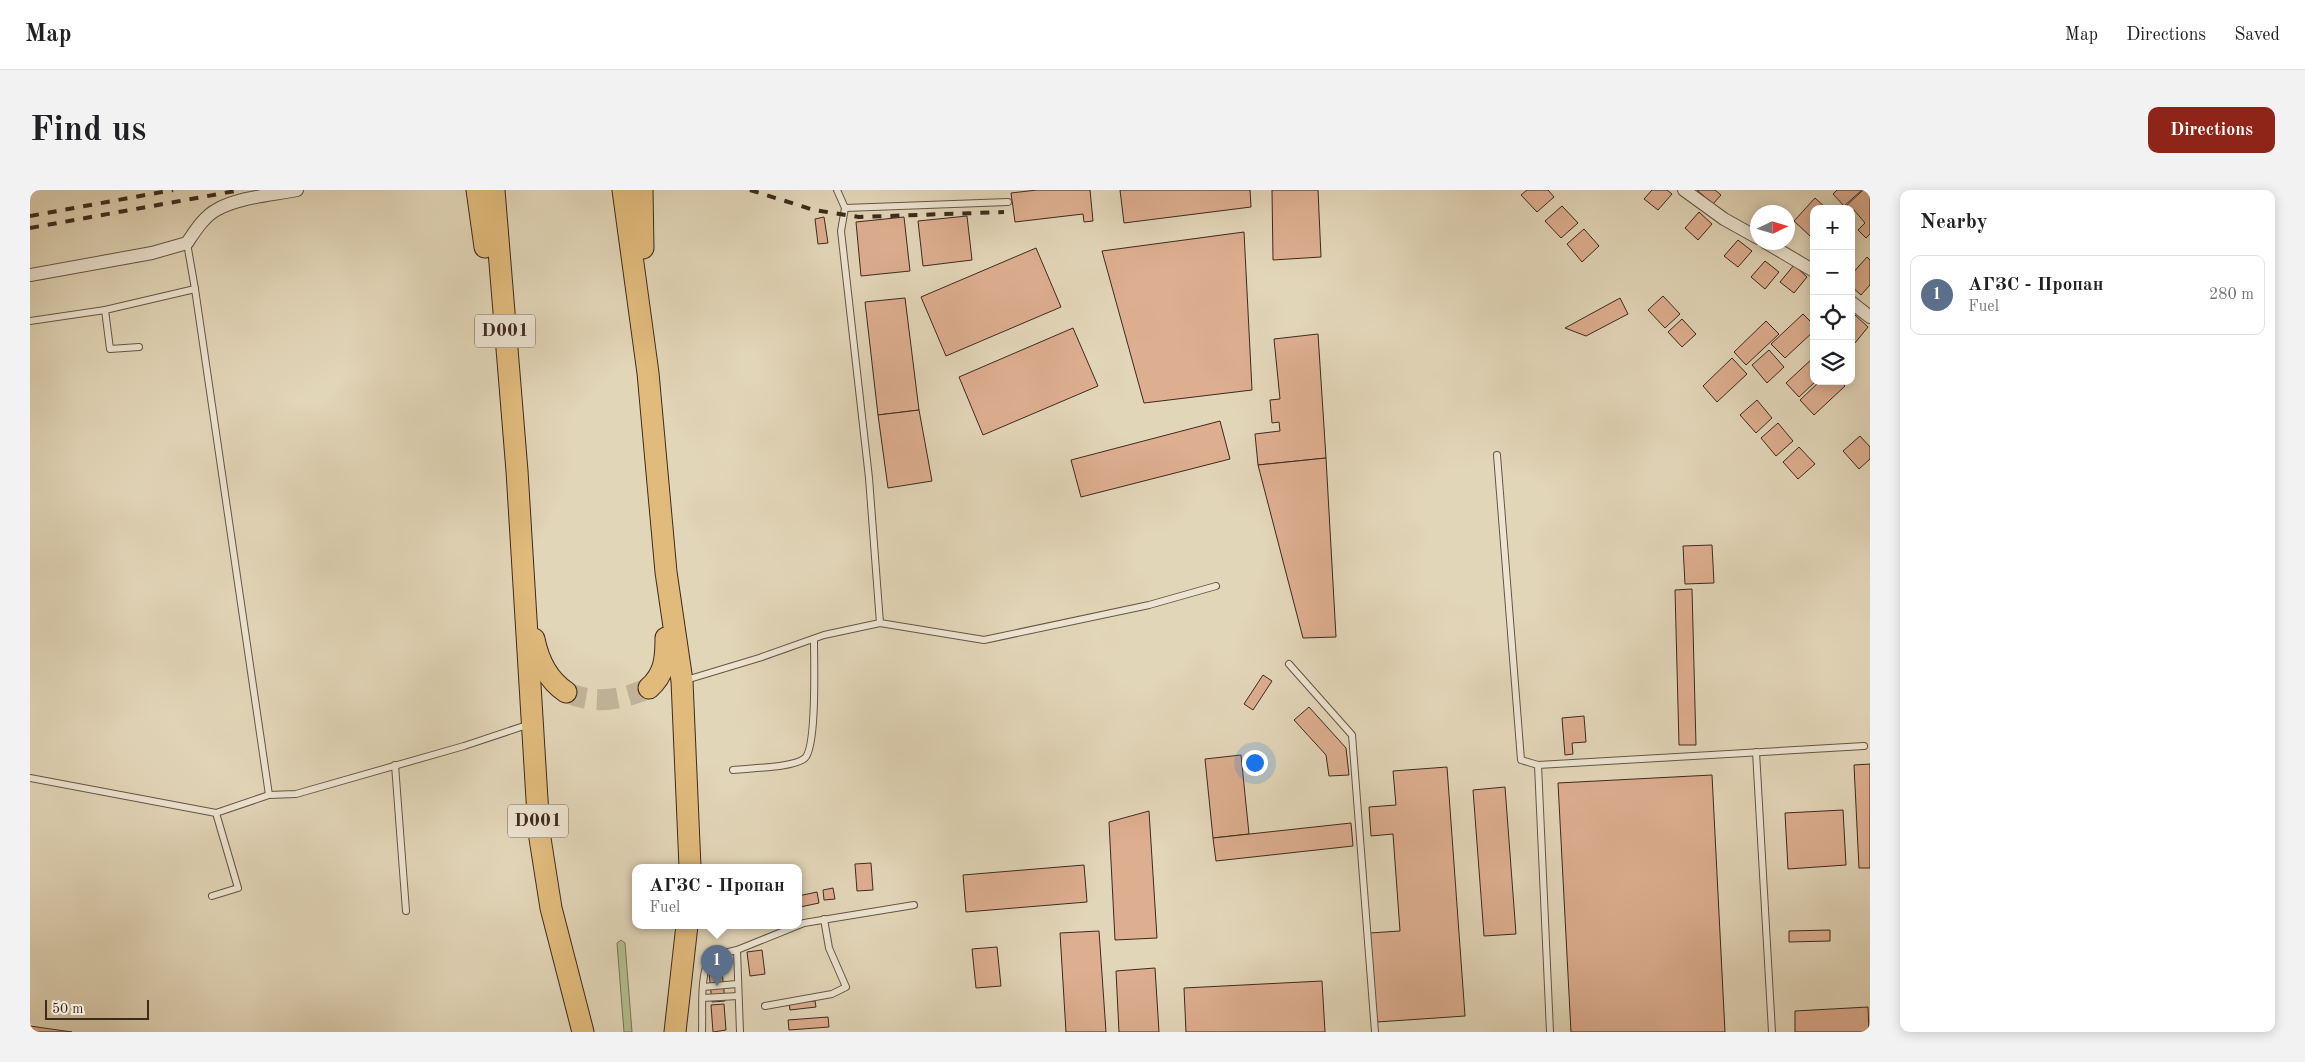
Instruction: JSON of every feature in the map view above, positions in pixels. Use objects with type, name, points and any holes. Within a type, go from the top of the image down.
[{"type":"highway","points":[[623,190],[648,373],[666,572],[682,681],[690,864]]},
{"type":"highway","points":[[642,190],[648,373]]},
{"type":"highway","name":"D001","points":[[483,191],[517,472],[539,832],[544,870],[564,964],[583,1032]]},
{"type":"highway","points":[[649,688],[662,672],[666,658],[666,572]]},
{"type":"highway","points":[[525,605],[542,662],[555,684],[566,692]]},
{"type":"highway","points":[[675,1032],[687,929]]},
{"type":"street","points":[[30,275],[152,253],[187,243],[201,223],[217,209],[243,201],[297,190]]},
{"type":"street","points":[[1684,190],[1724,219],[1750,234]]},
{"type":"street","points":[[1779,250],[1810,269]]},
{"type":"street","points":[[1855,305],[1870,317]]},
{"type":"lane","points":[[837,190],[845,208],[842,231],[869,478],[880,623]]},
{"type":"lane","points":[[845,208],[1008,202]]},
{"type":"lane","points":[[187,243],[269,795]]},
{"type":"lane","points":[[30,321],[105,310],[195,289]]},
{"type":"lane","points":[[105,310],[110,349],[139,347]]},
{"type":"lane","points":[[1497,455],[1521,760],[1538,766],[1864,746]]},
{"type":"lane","points":[[682,681],[814,640],[824,635],[880,623],[984,640],[1150,605],[1216,586]]},
{"type":"lane","points":[[733,770],[795,763],[805,758],[811,746],[813,725],[814,640]]},
{"type":"lane","points":[[1289,664],[1352,735],[1375,1032]]},
{"type":"lane","points":[[30,778],[216,813],[269,795],[296,794],[531,724]]},
{"type":"lane","points":[[1756,752],[1772,1032]]},
{"type":"lane","points":[[395,765],[406,910]]},
{"type":"lane","points":[[1538,766],[1550,1032]]},
{"type":"lane","points":[[212,896],[238,888],[216,813]]},
{"type":"lane","points":[[802,924],[914,905]]},
{"type":"lane","points":[[765,1006],[832,994],[846,987],[829,948],[824,919]]},
{"type":"lane","points":[[702,1032],[703,987],[706,967],[711,956],[737,950],[789,929]]},
{"type":"lane","points":[[737,950],[740,1032]]},
{"type":"lane","points":[[703,987],[737,984]]},
{"type":"lane","points":[[703,998],[738,996]]},
{"type":"green space","points":[[621,940],[625,943],[632,1032],[624,1032],[617,943]]},
{"type":"building","points":[[1037,190],[1090,190],[1093,221],[1084,222],[1083,214],[1015,222],[1011,193]]},
{"type":"building","points":[[1120,190],[1250,190],[1251,207],[1124,223]]},
{"type":"building","points":[[1272,190],[1318,190],[1321,257],[1273,260]]},
{"type":"building","points":[[1527,190],[1548,190],[1554,197],[1537,212],[1521,195]]},
{"type":"building","points":[[1652,190],[1667,190],[1672,194],[1658,210],[1644,199]]},
{"type":"building","points":[[1697,190],[1715,190],[1721,195],[1713,204]]},
{"type":"building","points":[[1837,190],[1862,190],[1845,205],[1833,194]]},
{"type":"building","points":[[1863,190],[1870,190],[1870,234],[1866,238],[1858,230],[1865,223],[1855,211],[1855,205],[1847,205]]},
{"type":"building","points":[[1815,198],[1823,205],[1810,205],[1810,236],[1795,220]]},
{"type":"building","points":[[1562,206],[1578,223],[1561,238],[1545,221]]},
{"type":"building","points":[[1699,212],[1712,224],[1698,240],[1685,228]]},
{"type":"building","points":[[967,216],[972,260],[923,266],[918,221]]},
{"type":"building","points":[[824,217],[828,243],[818,244],[815,219]]},
{"type":"building","points":[[904,217],[910,271],[861,276],[856,222]]},
{"type":"building","points":[[1584,229],[1599,246],[1582,262],[1567,244]]},
{"type":"building","points":[[1244,232],[1252,390],[1144,403],[1102,251]]},
{"type":"building","points":[[1738,240],[1752,251],[1738,267],[1724,256]]},
{"type":"building","points":[[1036,248],[1061,307],[946,356],[921,297]]},
{"type":"building","points":[[1867,257],[1870,260],[1870,285],[1861,295],[1855,290],[1855,270]]},
{"type":"building","points":[[1765,261],[1779,272],[1765,289],[1751,277]]},
{"type":"building","points":[[1794,265],[1807,277],[1794,293],[1780,282]]},
{"type":"building","points":[[1663,296],[1680,314],[1665,328],[1648,310]]},
{"type":"building","points":[[905,298],[919,410],[878,415],[865,302]]},
{"type":"building","points":[[1620,298],[1628,314],[1586,336],[1565,328]]},
{"type":"building","points":[[1803,314],[1810,321],[1810,335],[1785,358],[1771,344]]},
{"type":"building","points":[[1855,315],[1868,327],[1855,343]]},
{"type":"building","points":[[1682,319],[1696,334],[1682,347],[1668,332]]},
{"type":"building","points":[[1766,321],[1779,334],[1746,365],[1734,352]]},
{"type":"building","points":[[1073,328],[1098,386],[983,435],[959,377]]},
{"type":"building","points":[[1318,334],[1326,458],[1258,465],[1255,434],[1280,431],[1279,422],[1272,423],[1270,400],[1280,399],[1274,339]]},
{"type":"building","points":[[1769,350],[1784,367],[1767,383],[1752,365]]},
{"type":"building","points":[[1732,358],[1747,374],[1717,402],[1703,386]]},
{"type":"building","points":[[1810,361],[1810,385],[1812,385],[1799,397],[1786,383]]},
{"type":"building","points":[[1816,385],[1845,386],[1814,415],[1800,400]]},
{"type":"building","points":[[1757,400],[1772,418],[1756,433],[1740,415]]},
{"type":"building","points":[[919,410],[932,481],[888,488],[878,415]]},
{"type":"building","points":[[1220,421],[1230,459],[1081,497],[1071,460]]},
{"type":"building","points":[[1778,423],[1793,441],[1776,456],[1761,438]]},
{"type":"building","points":[[1860,436],[1870,447],[1870,459],[1859,469],[1843,451]]},
{"type":"building","points":[[1799,447],[1815,464],[1798,479],[1783,462]]},
{"type":"building","points":[[1326,458],[1336,637],[1303,638],[1258,465]]},
{"type":"building","points":[[1712,545],[1714,583],[1685,584],[1683,546]]},
{"type":"building","points":[[1692,589],[1696,745],[1679,745],[1675,590]]},
{"type":"building","points":[[1263,675],[1272,681],[1253,710],[1244,704]]},
{"type":"building","points":[[1309,707],[1346,748],[1349,775],[1329,776],[1326,755],[1294,720]]},
{"type":"building","points":[[1584,716],[1586,742],[1572,743],[1573,754],[1565,755],[1562,718]]},
{"type":"building","points":[[1241,755],[1249,834],[1213,838],[1205,759]]},
{"type":"building","points":[[1870,764],[1870,868],[1859,868],[1854,765]]},
{"type":"building","points":[[1447,767],[1465,1016],[1377,1022],[1370,933],[1400,931],[1393,834],[1371,836],[1369,807],[1396,805],[1393,771]]},
{"type":"building","points":[[1712,775],[1725,1032],[1571,1032],[1558,783]]},
{"type":"building","points":[[1505,787],[1516,934],[1484,936],[1473,790]]},
{"type":"building","points":[[1843,810],[1846,865],[1788,869],[1785,813]]},
{"type":"building","points":[[1149,811],[1157,938],[1115,940],[1109,822]]},
{"type":"building","points":[[1351,823],[1353,846],[1216,861],[1213,838]]},
{"type":"building","points":[[871,863],[873,890],[857,891],[855,864]]},
{"type":"building","points":[[1084,865],[1087,902],[966,912],[963,875]]},
{"type":"building","points":[[833,888],[835,899],[824,900],[823,890]]},
{"type":"building","points":[[817,892],[819,903],[802,907],[802,895]]},
{"type":"building","points":[[1830,930],[1830,941],[1789,942],[1789,931]]},
{"type":"building","points":[[1099,931],[1106,1032],[1066,1032],[1060,933]]},
{"type":"building","points":[[997,947],[1001,986],[976,988],[972,949]]},
{"type":"building","points":[[762,950],[765,974],[750,976],[747,952]]},
{"type":"building","points":[[1155,968],[1159,1032],[1119,1032],[1116,971]]},
{"type":"building","points":[[722,971],[725,1001],[712,1002],[709,972]]},
{"type":"building","points":[[1322,981],[1325,1032],[1186,1032],[1184,988]]},
{"type":"building","points":[[815,1001],[816,1007],[790,1010],[789,1003]]},
{"type":"building","points":[[724,1004],[726,1030],[713,1032],[711,1005]]},
{"type":"building","points":[[1868,1007],[1869,1032],[1795,1032],[1795,1011]]},
{"type":"building","points":[[828,1017],[829,1027],[789,1030],[788,1020]]},
{"type":"building","points":[[30,1026],[72,1032],[30,1032]]},
{"type":"tunnel","points":[[566,692],[587,699],[597,700],[628,696],[649,688]]},
{"type":"railway","points":[[30,216],[173,190]]},
{"type":"railway","points":[[30,228],[241,190]]},
{"type":"railway","points":[[750,190],[814,210],[859,217],[1004,212]]},
{"type":"place","name":"АГЗС - Пропан","points":[[717,986]]}]
